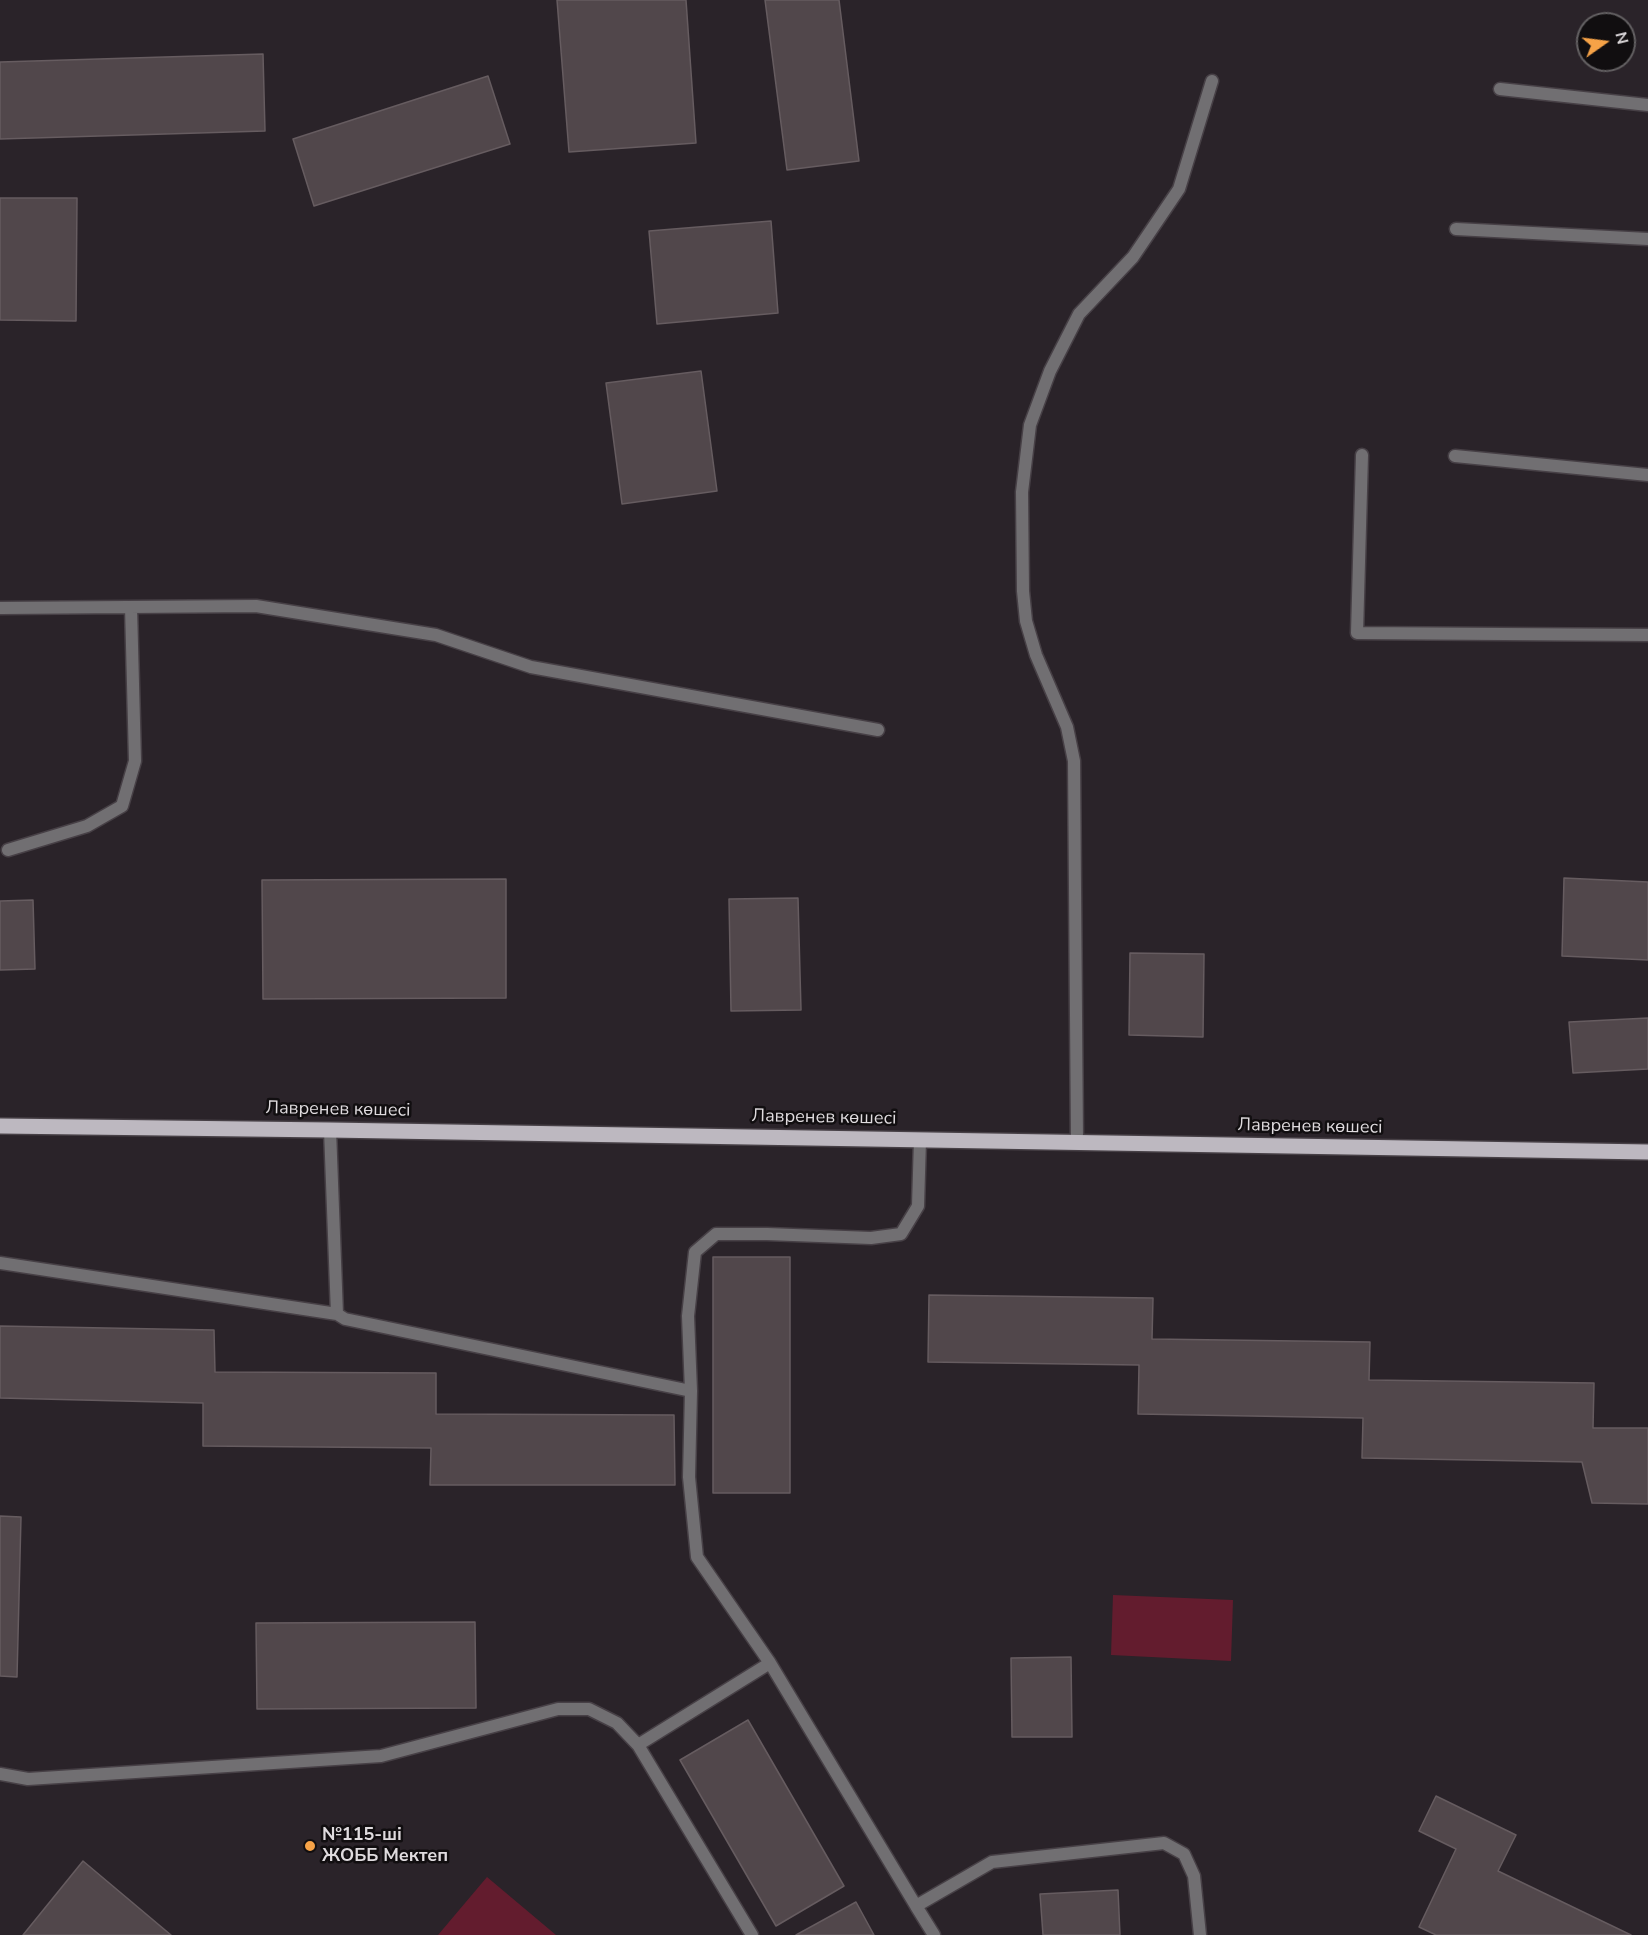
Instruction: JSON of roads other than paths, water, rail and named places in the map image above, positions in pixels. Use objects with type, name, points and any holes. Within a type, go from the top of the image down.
[{"type":"main road","name":"Лавренев көшесі","points":[[0,1126],[1648,1152]]},
{"type":"lane","points":[[1077,1142],[1074,761],[1067,727],[1036,655],[1026,621],[1023,591],[1023,492],[1030,425],[1050,371],[1079,314],[1133,257],[1179,189],[1212,81]]},
{"type":"lane","points":[[1500,89],[1648,105]]},
{"type":"lane","points":[[1456,229],[1648,239]]},
{"type":"lane","points":[[1362,455],[1357,633],[1648,635]]},
{"type":"lane","points":[[1455,456],[1648,475]]},
{"type":"lane","points":[[0,608],[256,606],[436,635],[531,667],[878,730]]},
{"type":"lane","points":[[8,850],[87,826],[122,806],[135,761],[131,607]]},
{"type":"lane","points":[[330,1130],[337,1314]]},
{"type":"lane","points":[[920,1140],[918,1206],[901,1234],[871,1238],[716,1234],[695,1252],[688,1316],[691,1391],[689,1477],[697,1557],[770,1663],[933,1935]]},
{"type":"lane","points":[[0,1263],[337,1314],[345,1319],[691,1391]]},
{"type":"lane","points":[[638,1745],[770,1663]]},
{"type":"lane","points":[[0,1774],[28,1779],[381,1756],[558,1708],[589,1708],[617,1723],[638,1745],[752,1935]]},
{"type":"lane","points":[[916,1906],[992,1862],[1164,1844],[1184,1854],[1194,1876],[1200,1935]]},
{"type":"place","name":"№115-ші ЖОББ Мектеп","points":[[310,1846]]}]
